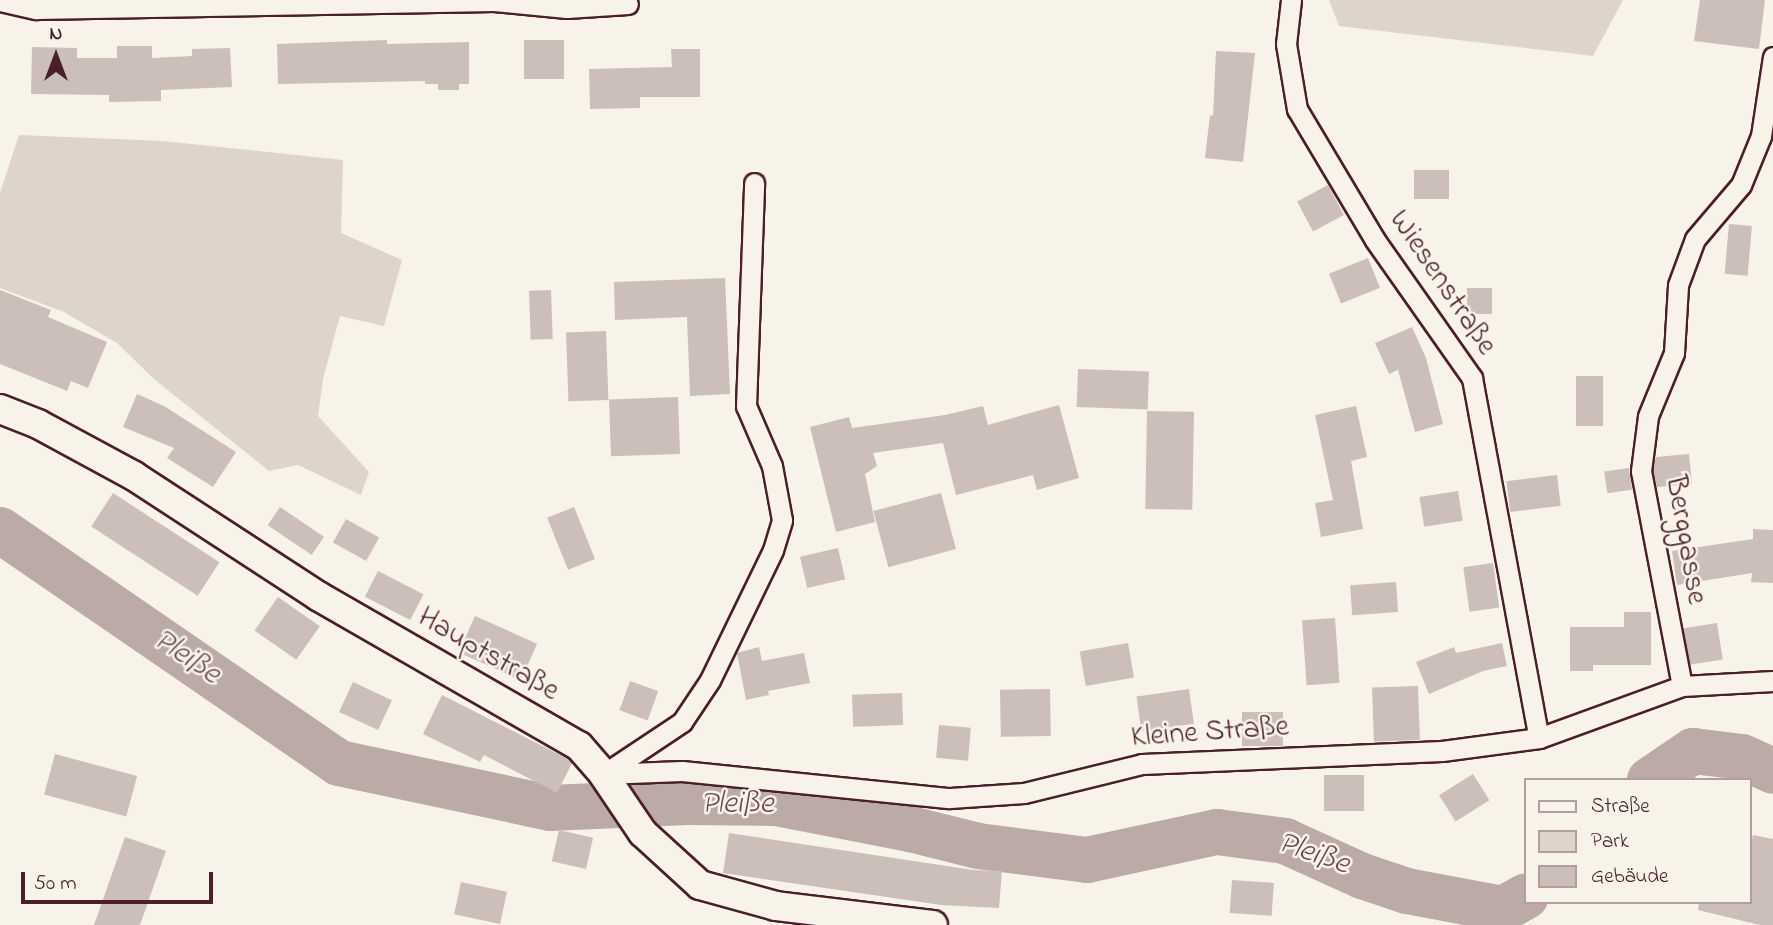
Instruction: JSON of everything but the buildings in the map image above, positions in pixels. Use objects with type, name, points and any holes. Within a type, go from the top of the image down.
[{"type":"main road","name":"Hauptstraße","points":[[0,409],[38,424],[134,476],[318,596],[579,746],[643,833],[700,885],[776,906],[933,925]]},
{"type":"street","points":[[0,1],[36,9],[120,4],[494,0],[567,8],[628,4]]},
{"type":"street","name":"Wiesenstraße","points":[[1291,0],[1286,44],[1297,109],[1375,240],[1472,378],[1539,738]]},
{"type":"street","name":"Berggasse","points":[[1682,687],[1641,471],[1648,416],[1674,353],[1678,285],[1695,239],[1741,186],[1761,136],[1773,57]]},
{"type":"street","points":[[607,781],[682,722],[710,680],[773,550],[782,520],[772,466],[746,406],[754,183]]},
{"type":"street","name":"Kleine Straße","points":[[607,781],[682,771],[950,798],[1024,793],[1142,764],[1442,751],[1539,738],[1682,687],[1773,681]]},
{"type":"green space","points":[[1329,0],[1623,0],[1593,56],[1339,26]]},
{"type":"green space","points":[[19,135],[163,141],[343,160],[341,233],[402,260],[384,326],[340,316],[323,379],[318,416],[369,472],[361,495],[298,465],[269,471],[155,380],[117,343],[64,312],[0,288],[0,193]]},
{"type":"waterway","name":"Pleiße","points":[[0,530],[339,763],[550,808],[687,802],[776,803],[910,829],[978,846],[1087,860],[1217,832],[1285,841],[1362,876],[1407,891],[1503,909],[1524,897]]},
{"type":"waterway","name":"Pleiße","points":[[1653,778],[1693,751],[1742,757],[1773,771]]}]
